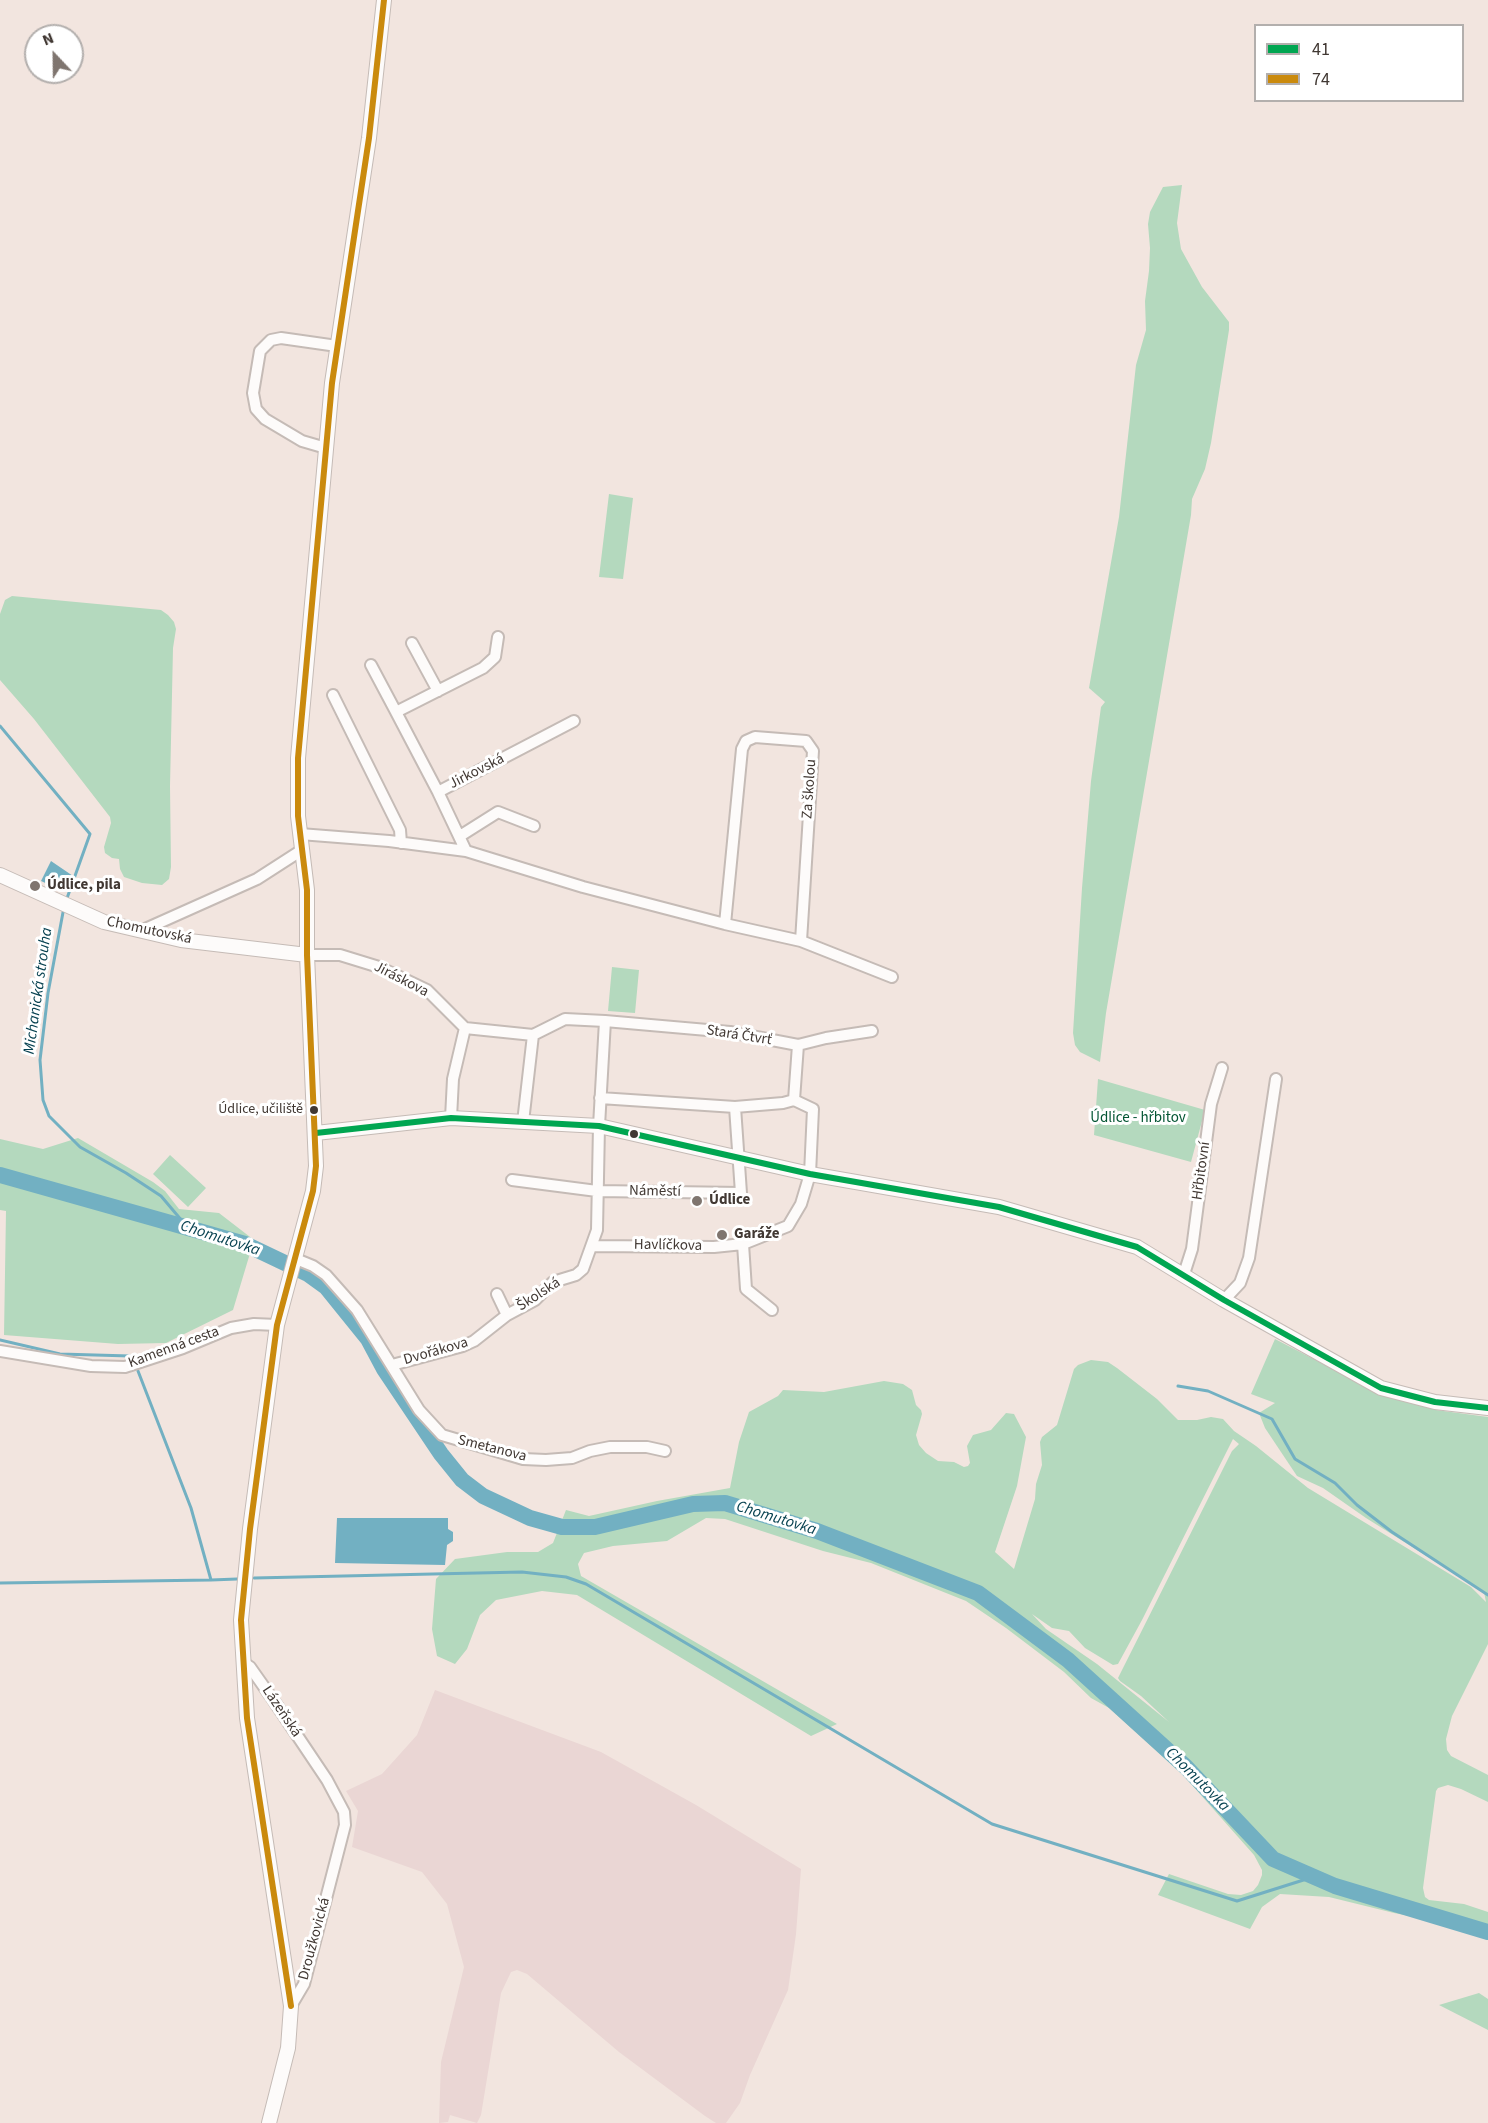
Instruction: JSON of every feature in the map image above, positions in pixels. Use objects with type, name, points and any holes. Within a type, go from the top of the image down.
[{"type":"street","points":[[291,2006],[247,1718],[241,1620],[277,1325],[314,1191],[316,1133],[307,955],[307,890],[297,791],[298,758],[326,448],[338,346],[369,138],[384,0]]},
{"type":"street","points":[[326,448],[293,437],[265,419],[256,409],[253,393],[260,351],[271,340],[280,338],[338,346]]},
{"type":"street","points":[[396,712],[483,668],[495,657],[498,637]]},
{"type":"street","points":[[412,643],[438,691]]},
{"type":"street","points":[[371,666],[438,792]]},
{"type":"street","points":[[333,695],[400,830],[401,843]]},
{"type":"street","name":"Jirkovská","points":[[466,851],[438,792],[574,721]]},
{"type":"street","name":"Za školou","points":[[725,924],[742,749],[746,741],[755,737],[806,741],[813,751],[801,941]]},
{"type":"street","points":[[460,836],[498,812],[534,826]]},
{"type":"street","points":[[300,834],[466,851],[583,887],[801,941],[892,977]]},
{"type":"street","points":[[143,930],[257,879],[302,850]]},
{"type":"street","name":"Chomutovská","points":[[0,875],[104,922],[181,940],[307,955]]},
{"type":"street","name":"Jiráskova","points":[[307,955],[340,955],[379,967],[427,990],[465,1028]]},
{"type":"street","name":"Stará Čtvrť","points":[[533,1035],[565,1019],[730,1032],[798,1045],[872,1031]]},
{"type":"street","points":[[512,1180],[597,1191],[605,1021]]},
{"type":"street","points":[[451,1118],[453,1079],[465,1028],[533,1035],[523,1122]]},
{"type":"street","points":[[600,1098],[735,1107],[783,1103],[794,1100],[798,1045]]},
{"type":"street","name":"Hřbitovní","points":[[1184,1274],[1192,1249],[1211,1104],[1222,1068]]},
{"type":"street","points":[[1224,1300],[1240,1283],[1249,1258],[1276,1079]]},
{"type":"street","name":"Havlíčkova","points":[[593,1246],[714,1247],[743,1244],[788,1226],[801,1204],[810,1174],[813,1109],[794,1100]]},
{"type":"street","name":"Náměstí","points":[[597,1191],[741,1193],[735,1107]]},
{"type":"street","points":[[316,1133],[451,1118],[599,1126],[810,1174],[999,1208],[1137,1247],[1224,1300],[1381,1388],[1435,1402],[1488,1408]]},
{"type":"street","name":"Školská","points":[[497,1294],[507,1314],[535,1300],[553,1282],[576,1275],[584,1269],[597,1230],[597,1191]]},
{"type":"street","points":[[743,1244],[746,1289],[772,1310]]},
{"type":"street","name":"Smetanova","points":[[294,1265],[314,1266],[337,1286],[357,1310],[420,1410],[442,1436],[524,1459],[572,1458],[610,1447],[646,1447],[665,1451]]},
{"type":"street","name":"Dvořákova","points":[[392,1365],[463,1346],[474,1341],[507,1314]]},
{"type":"street","name":"Kamenná cesta","points":[[0,1351],[91,1366],[125,1367],[183,1348],[231,1328],[254,1324],[277,1325]]},
{"type":"street","name":"Lázeňská","points":[[244,1664],[250,1667],[327,1780],[344,1812],[345,1825]]},
{"type":"street","name":"Droužkovická","points":[[269,2123],[288,2048],[291,2006],[304,1984],[345,1825]]},
{"type":"shaded area","points":[[435,1690],[601,1752],[696,1805],[801,1869],[796,1934],[788,1990],[740,2103],[726,2123],[716,2123],[705,2116],[619,2052],[527,1974],[517,1970],[511,1972],[501,1993],[481,2115],[477,2123],[450,2115],[448,2122],[439,2123],[441,2062],[464,1967],[447,1904],[422,1872],[352,1847],[358,1811],[346,1791],[382,1774],[417,1735]]},
{"type":"green space","points":[[1182,185],[1177,223],[1181,249],[1202,287],[1229,322],[1229,330],[1211,443],[1205,469],[1192,499],[1106,1013],[1100,1062],[1080,1052],[1075,1045],[1073,1033],[1091,781],[1101,707],[1105,702],[1089,688],[1119,517],[1136,365],[1146,330],[1145,301],[1149,271],[1150,212],[1163,187]]},
{"type":"green space","points":[[609,494],[633,498],[623,579],[599,577]]},
{"type":"green space","points":[[12,596],[161,610],[174,622],[176,629],[173,648],[170,786],[171,867],[169,879],[162,885],[142,883],[124,877],[119,859],[112,858],[105,853],[104,847],[111,823],[110,817],[34,719],[0,680],[0,614],[5,600]]},
{"type":"green space","points":[[612,967],[639,970],[635,1013],[608,1011]]},
{"type":"green space","name":"Údlice - hřbitov","points":[[1098,1079],[1205,1110],[1191,1162],[1094,1135]]},
{"type":"green space","points":[[78,1138],[153,1182],[165,1191],[179,1209],[219,1213],[254,1240],[233,1310],[166,1343],[118,1344],[4,1335],[6,1211],[0,1210],[0,1139],[43,1149]]},
{"type":"green space","points":[[170,1155],[206,1188],[188,1207],[153,1174]]},
{"type":"green space","points":[[1275,1339],[1383,1395],[1436,1410],[1488,1417],[1488,1644],[1452,1716],[1446,1739],[1447,1750],[1451,1756],[1488,1775],[1488,1802],[1448,1785],[1438,1788],[1423,1888],[1425,1897],[1429,1900],[1464,1904],[1488,1912],[1488,1931],[1394,1913],[1329,1897],[1280,1894],[1262,1907],[1250,1929],[1158,1895],[1169,1874],[1228,1894],[1241,1895],[1253,1891],[1258,1885],[1262,1870],[1254,1855],[1184,1776],[1109,1708],[1091,1698],[1064,1672],[966,1601],[871,1563],[823,1551],[725,1519],[706,1518],[667,1541],[613,1546],[584,1553],[578,1564],[581,1576],[837,1724],[811,1736],[577,1595],[542,1591],[496,1600],[480,1615],[467,1649],[455,1664],[437,1656],[432,1629],[436,1579],[455,1559],[507,1552],[538,1552],[553,1543],[566,1510],[589,1516],[730,1488],[739,1442],[749,1412],[778,1396],[783,1390],[824,1392],[884,1381],[903,1384],[912,1390],[916,1405],[921,1410],[916,1435],[919,1445],[938,1461],[954,1462],[964,1467],[970,1463],[967,1446],[973,1435],[991,1430],[1006,1413],[1014,1414],[1026,1437],[1017,1486],[995,1552],[1014,1569],[1035,1499],[1036,1484],[1042,1465],[1040,1442],[1042,1437],[1057,1425],[1074,1369],[1091,1360],[1108,1362],[1117,1368],[1157,1399],[1178,1420],[1211,1417],[1223,1419],[1234,1431],[1308,1488],[1471,1587],[1486,1602],[1484,1592],[1366,1518],[1323,1488],[1297,1476],[1265,1428],[1259,1413],[1275,1403],[1251,1394]],"holes":[[[1233,1439],[1239,1444],[1232,1451],[1118,1678],[1169,1722],[1097,1664],[1046,1629],[1032,1614],[1052,1628],[1069,1631],[1085,1648],[1113,1665],[1118,1664]]]},
{"type":"green space","points":[[1479,1993],[1488,1999],[1488,2030],[1439,2005]]},
{"type":"water","points":[[51,861],[73,876],[65,892],[41,881]]},
{"type":"water","points":[[337,1518],[448,1518],[448,1529],[453,1532],[453,1541],[447,1545],[445,1565],[335,1563]]},
{"type":"waterway","name":"Michanická strouha","points":[[0,726],[90,834],[66,901]]},
{"type":"waterway","name":"Michanická strouha","points":[[64,907],[48,993],[40,1060],[43,1100],[49,1116],[80,1147],[161,1196],[188,1228]]},
{"type":"waterway","name":"Chomutovka","points":[[0,1175],[245,1244],[308,1274],[326,1287],[368,1339],[384,1369],[441,1454],[462,1480],[483,1496],[530,1518],[562,1527],[595,1527],[693,1504],[725,1503],[817,1531],[978,1593],[1068,1660],[1186,1767],[1273,1859],[1335,1886],[1488,1932]]},
{"type":"waterway","points":[[0,1340],[60,1354],[131,1357]]},
{"type":"waterway","points":[[138,1371],[191,1508],[211,1580],[237,1579]]},
{"type":"waterway","points":[[1178,1386],[1208,1391],[1272,1419],[1295,1459],[1335,1483],[1357,1505],[1392,1532],[1488,1595]]},
{"type":"waterway","points":[[254,1578],[522,1572],[566,1577],[586,1584],[992,1824],[1237,1901],[1313,1877]]},
{"type":"waterway","points":[[0,1583],[211,1580]]},
{"type":"transit line","name":"74","points":[[291,2006],[247,1718],[241,1620],[250,1529],[277,1325],[313,1191],[316,1166],[307,955],[307,890],[298,816],[298,758],[332,383],[369,138],[384,0]]},
{"type":"transit line","name":"41","points":[[316,1133],[451,1118],[599,1126],[810,1174],[999,1207],[1137,1247],[1224,1300],[1381,1388],[1435,1402],[1488,1408]]},
{"type":"place","name":"Údlice, pila","points":[[35,886]]},
{"type":"place","name":"Údlice, učiliště","points":[[314,1110]]},
{"type":"place","name":"Údlice","points":[[697,1201]]},
{"type":"place","name":"Garáže","points":[[722,1235]]}]
